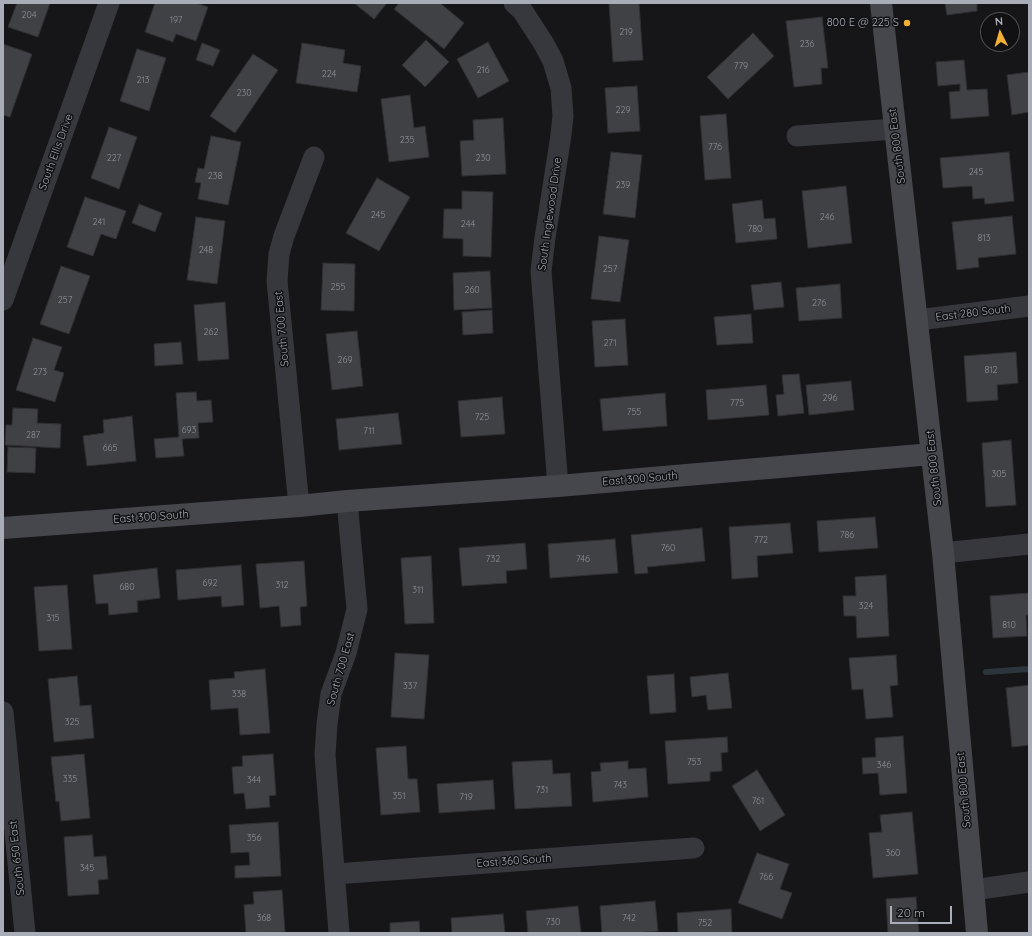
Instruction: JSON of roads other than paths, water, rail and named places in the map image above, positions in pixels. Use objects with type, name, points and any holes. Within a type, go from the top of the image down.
[{"type":"main road","name":"South 800 East","points":[[881,3],[918,320],[943,553],[977,933]]},
{"type":"main road","name":"East 300 South","points":[[3,528],[558,486],[932,454]]},
{"type":"street","name":"South Ellis Drive","points":[[3,300],[109,3]]},
{"type":"street","name":"South Inglewood Drive","points":[[514,3],[522,10],[544,44],[553,61],[561,88],[563,116],[561,135],[541,271],[558,486]]},
{"type":"street","points":[[797,136],[895,129]]},
{"type":"street","name":"South 700 East","points":[[299,506],[277,282],[279,254],[284,236],[314,157]]},
{"type":"street","name":"East 280 South","points":[[918,320],[1029,306]]},
{"type":"street","name":"South 700 East","points":[[340,933],[326,755],[326,724],[331,694],[346,653],[357,609],[347,501]]},
{"type":"street","points":[[943,553],[1029,544]]},
{"type":"street","name":"South 650 East","points":[[3,712],[25,933]]},
{"type":"street","name":"East 360 South","points":[[335,874],[694,848]]},
{"type":"street","points":[[973,890],[1029,882]]},
{"type":"waterway","points":[[986,672],[1029,669]]},
{"type":"place","name":"800 E @ 225 S","points":[[907,23]]}]
